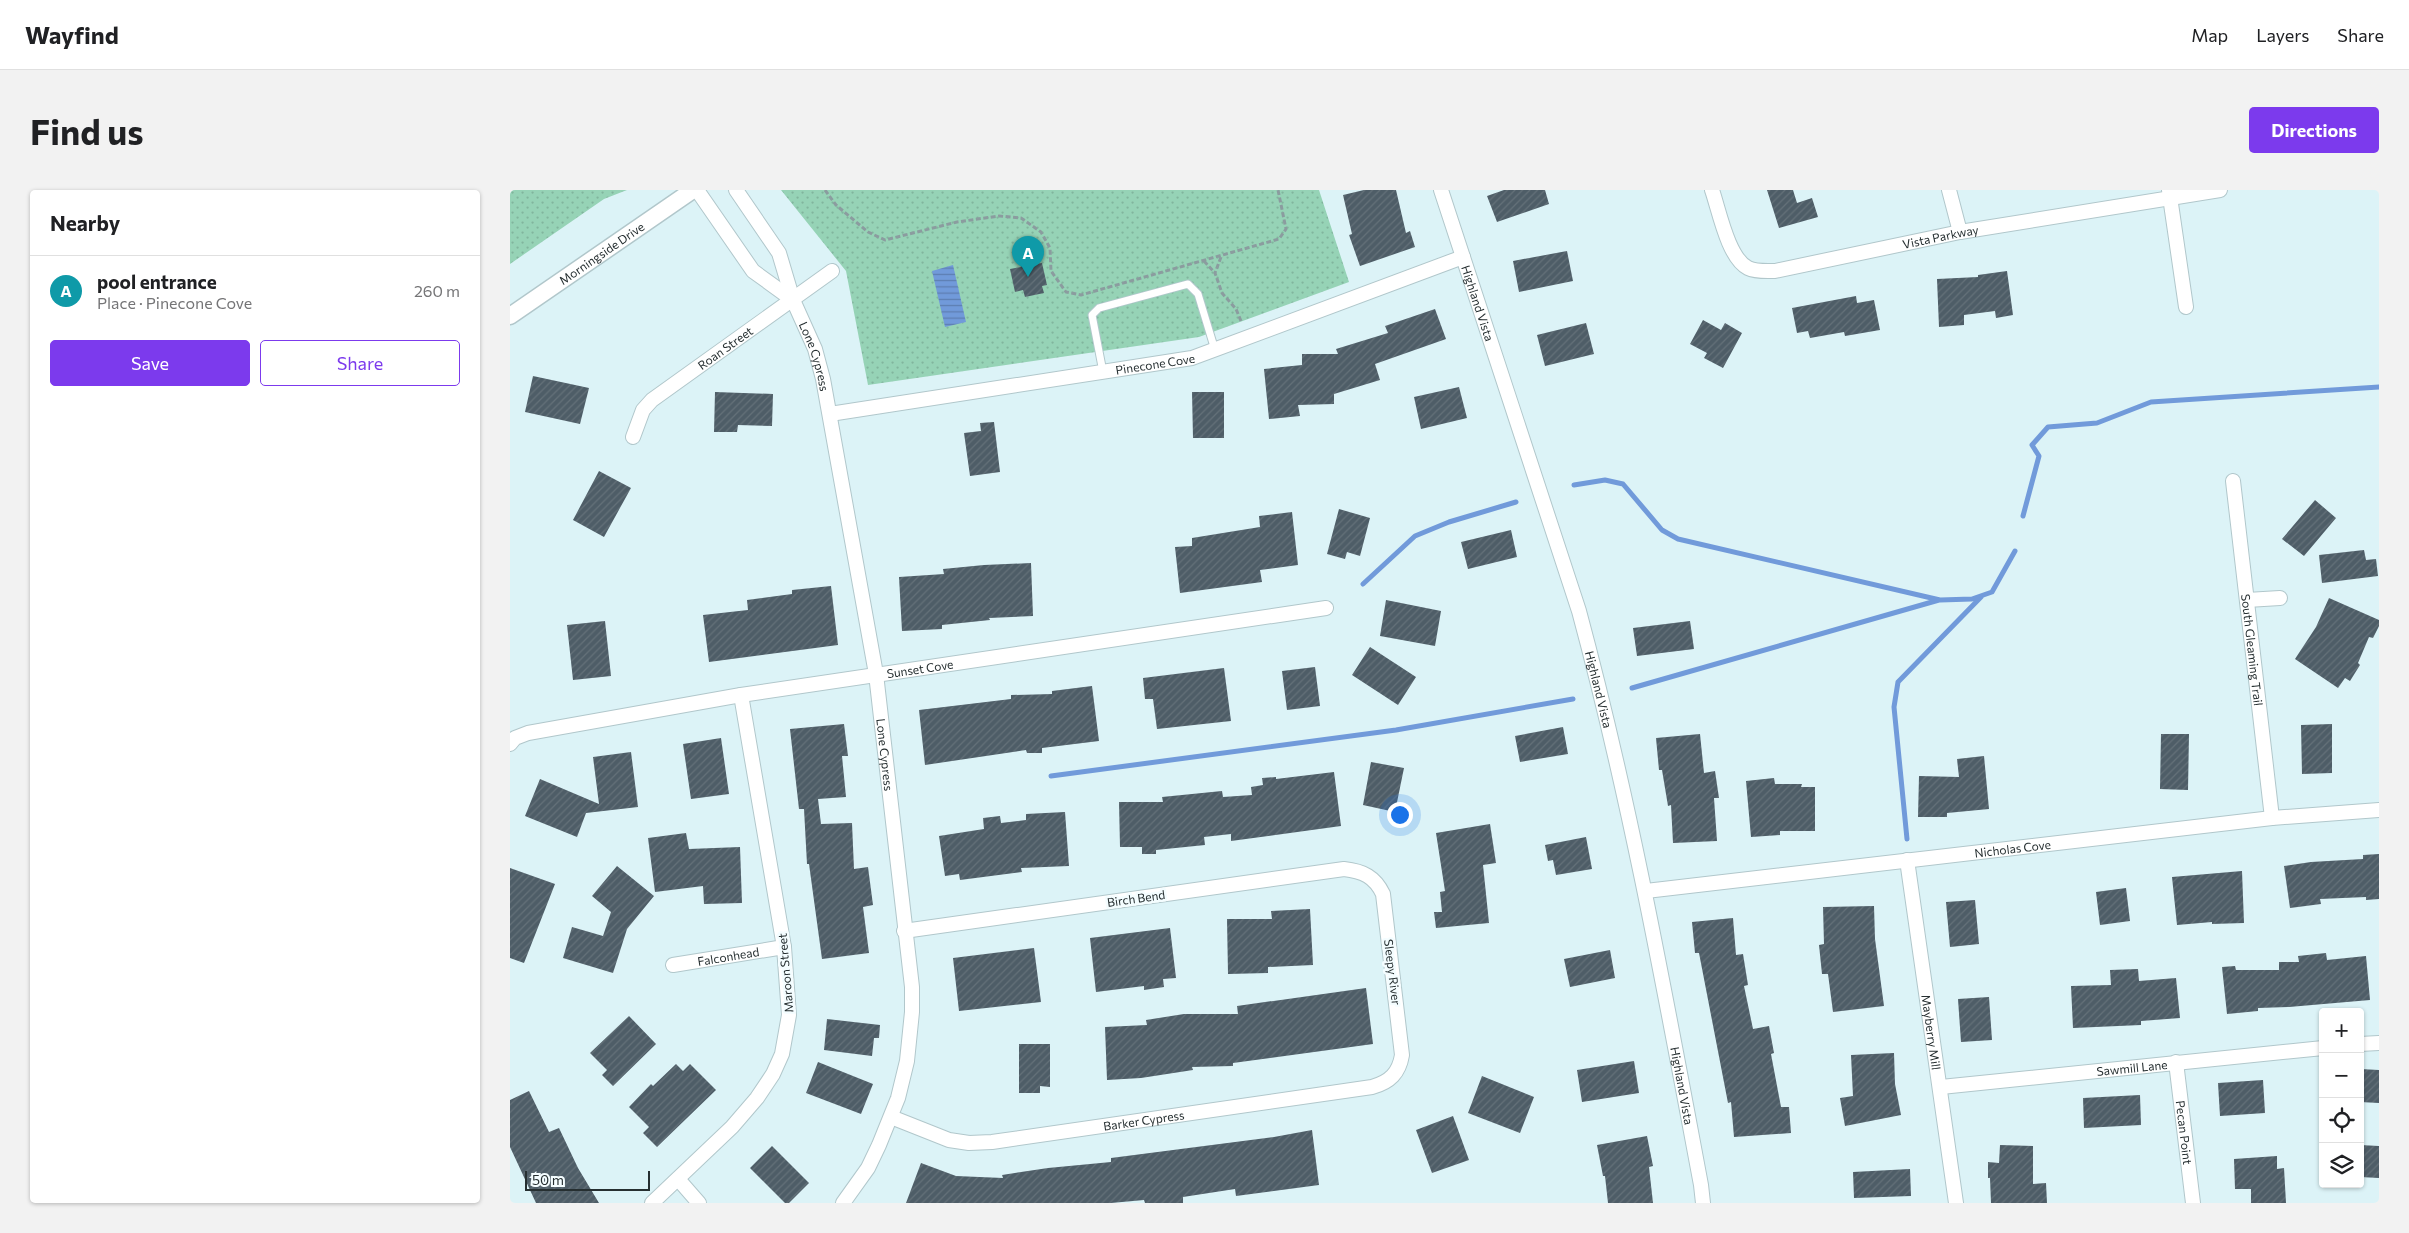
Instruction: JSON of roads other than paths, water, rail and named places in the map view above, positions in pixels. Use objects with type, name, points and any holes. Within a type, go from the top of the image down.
[{"type":"street","name":"Morningside Drive","points":[[510,316],[693,190]]},
{"type":"street","name":"Lone Cypress","points":[[697,190],[753,271],[793,300]]},
{"type":"street","name":"Lone Cypress","points":[[736,190],[779,253],[793,300],[815,349],[830,414],[876,674],[904,931],[912,987],[912,1012],[907,1061],[891,1117],[868,1168],[843,1203]]},
{"type":"street","name":"Highland Vista","points":[[1441,190],[1579,611],[1595,672],[1646,891],[1703,1203]]},
{"type":"street","name":"Vista Parkway","points":[[1712,190],[1732,248],[1738,259],[1748,268],[1763,271],[1776,271],[1960,232],[2170,194],[2220,190]]},
{"type":"street","points":[[1949,190],[1960,232]]},
{"type":"street","points":[[2170,194],[2186,307]]},
{"type":"street","name":"Pinecone Cove","points":[[830,414],[1173,362],[1215,350],[1464,257]]},
{"type":"street","name":"Roan Street","points":[[633,437],[643,410],[652,400],[832,271]]},
{"type":"street","name":"South Gleaming Trail","points":[[2233,481],[2272,818]]},
{"type":"street","points":[[2247,600],[2280,598]]},
{"type":"street","name":"Sunset Cove","points":[[513,741],[528,733],[741,695],[1326,608]]},
{"type":"street","name":"Maroon Street","points":[[652,1203],[732,1127],[757,1098],[773,1074],[782,1054],[789,1015],[784,947],[741,695]]},
{"type":"street","name":"Nicholas Cove","points":[[1646,891],[2272,818],[2379,810]]},
{"type":"street","name":"Mayberry Mill","points":[[1907,860],[1941,1087],[1956,1203]]},
{"type":"street","name":"Birch Bend","points":[[904,931],[1344,869],[1357,870],[1368,875]]},
{"type":"street","name":"Sleepy River","points":[[1368,875],[1378,883],[1383,894],[1402,1047],[1400,1064],[1396,1073]]},
{"type":"street","name":"Falconhead","points":[[673,965],[784,947]]},
{"type":"street","points":[[2364,1044],[2379,1042]]},
{"type":"street","name":"Sawmill Lane","points":[[1941,1087],[2319,1048]]},
{"type":"street","name":"Pecan Point","points":[[2176,1062],[2194,1203]]},
{"type":"street","name":"Barker Cypress","points":[[891,1117],[949,1140],[969,1143],[992,1142],[1372,1087],[1382,1084],[1396,1073]]},
{"type":"street","points":[[678,1179],[699,1203]]},
{"type":"lane","points":[[1103,372],[1092,315],[1099,308],[1188,284],[1198,294],[1215,350]]},
{"type":"water","points":[[953,265],[966,322],[945,327],[932,271]]},
{"type":"waterway","points":[[2023,516],[2039,456],[2032,445],[2048,427],[2097,423],[2151,402],[2379,387]]},
{"type":"waterway","points":[[1574,485],[1605,480],[1623,484],[1662,530],[1678,539],[1940,600],[1972,599],[1992,592],[2015,551]]},
{"type":"waterway","points":[[1363,584],[1415,536],[1449,522],[1516,502]]},
{"type":"waterway","points":[[1907,839],[1894,707],[1898,682],[1981,597]]},
{"type":"waterway","points":[[1632,688],[1939,600]]},
{"type":"waterway","points":[[1051,776],[1396,730],[1573,699]]},
{"type":"place","name":"pool entrance","points":[[1028,277]]}]
